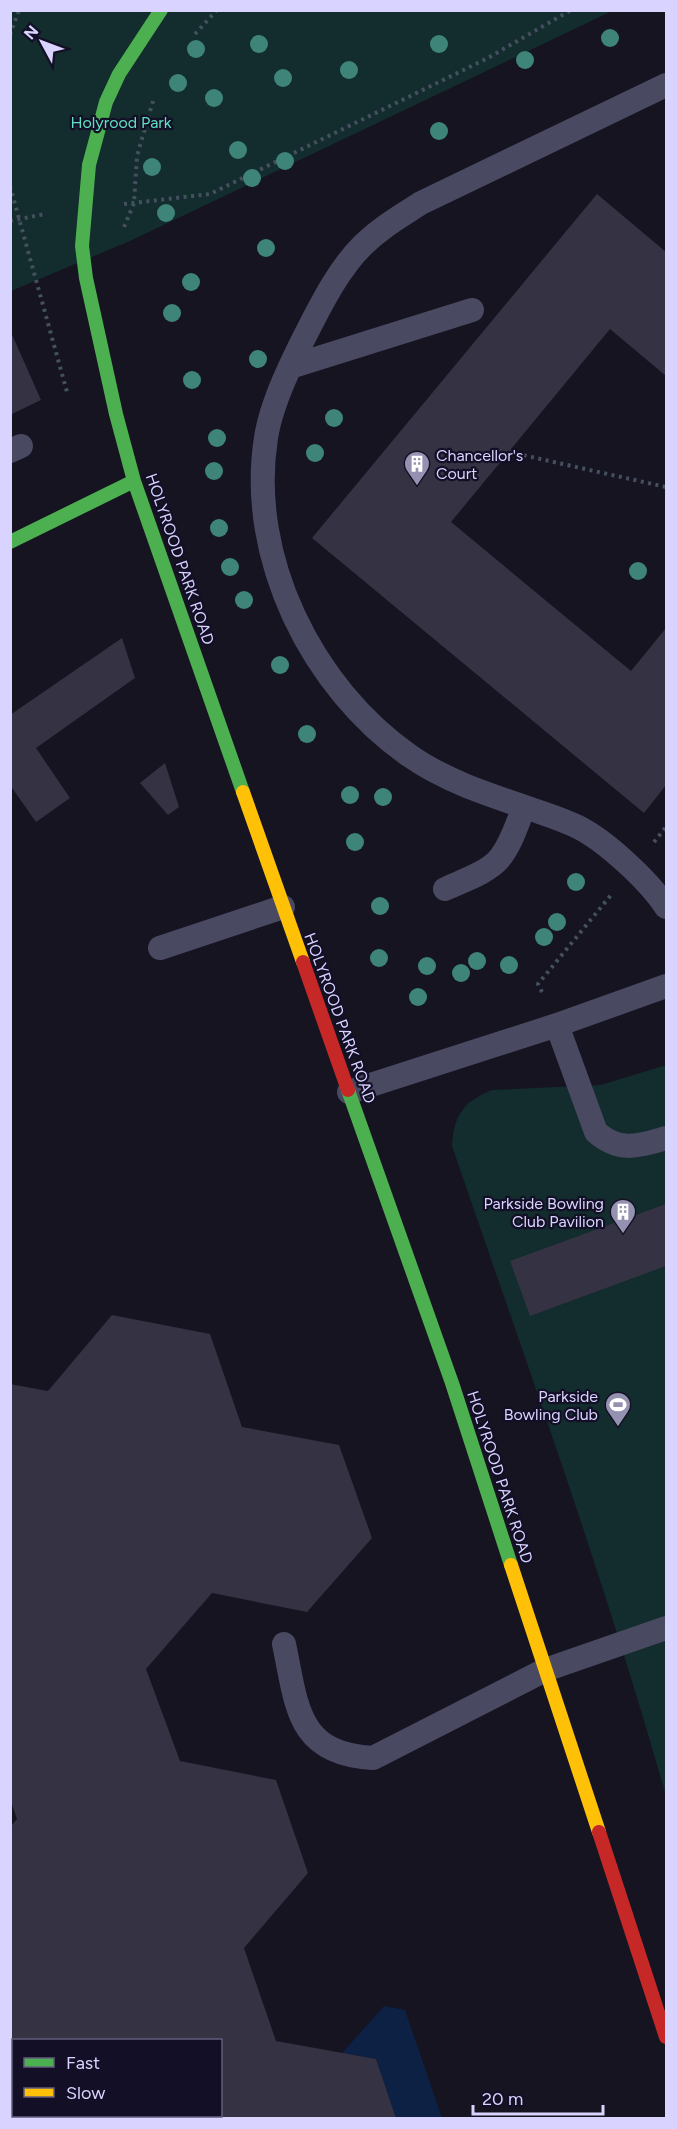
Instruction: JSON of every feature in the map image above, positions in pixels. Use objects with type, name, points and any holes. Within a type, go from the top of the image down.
[{"type":"street","name":"HOLYROOD PARK ROAD","points":[[161,10],[119,74],[101,116],[89,165],[84,208],[82,246],[90,302],[116,414],[135,481],[283,907],[453,1383],[666,2037]]},
{"type":"street","points":[[10,542],[135,481]]},
{"type":"lane","points":[[666,85],[421,203],[387,225],[362,246],[334,284],[290,368],[266,438],[264,477],[266,517],[274,560],[288,602],[322,667],[360,714],[386,738],[411,756],[457,782],[578,827],[594,837],[659,895],[666,907]]},
{"type":"lane","points":[[290,368],[472,310]]},
{"type":"lane","points":[[445,889],[498,861],[524,807]]},
{"type":"lane","points":[[160,948],[283,907]]},
{"type":"lane","points":[[349,1092],[558,1025],[666,986]]},
{"type":"lane","points":[[558,1025],[596,1132],[606,1141],[622,1147],[638,1146],[666,1138]]},
{"type":"lane","points":[[284,1644],[298,1712],[314,1737],[327,1748],[351,1757],[373,1758],[545,1670],[666,1628]]},
{"type":"path","points":[[10,35],[19,10]]},
{"type":"path","points":[[187,42],[217,10]]},
{"type":"path","points":[[84,208],[210,194],[486,59],[571,10]]},
{"type":"path","points":[[134,203],[136,156],[155,93]]},
{"type":"path","points":[[10,186],[69,396]]},
{"type":"path","points":[[509,452],[666,487]]},
{"type":"path","points":[[558,1025],[538,984],[666,827]]},
{"type":"green space","name":"Holyrood Park","points":[[10,11],[612,11],[130,241],[11,291]]},
{"type":"green space","points":[[666,1065],[666,1796],[591,1551],[452,1146],[455,1126],[462,1111],[474,1099],[492,1090],[601,1085]]},
{"type":"water","points":[[384,2006],[405,2010],[442,2118],[396,2118],[376,2059],[342,2053]]},
{"type":"water","points":[[212,2117],[213,2118],[97,2118]]},
{"type":"building","name":"Chancellor's Court","points":[[597,194],[666,252],[666,376],[610,329],[451,522],[631,671],[666,628],[666,785],[644,813],[312,538]]},
{"type":"building","points":[[10,330],[41,400],[10,415]]},
{"type":"building","points":[[122,638],[135,678],[36,748],[70,798],[36,822],[10,785],[10,715]]},
{"type":"building","points":[[165,763],[179,807],[168,815],[140,783]]},
{"type":"building","name":"Parkside Bowling Club Pavilion","points":[[666,1204],[666,1266],[530,1316],[510,1261]]},
{"type":"building","points":[[112,1315],[210,1334],[242,1427],[339,1445],[372,1538],[307,1612],[212,1593],[146,1669],[180,1761],[276,1780],[308,1873],[244,1948],[276,2041],[376,2059],[396,2118],[213,2118],[222,2117],[222,2039],[12,2039],[12,2117],[98,2117],[10,2118],[10,1827],[17,1819],[10,1799],[10,1384],[48,1391]]},
{"type":"traffic: fast","points":[[161,10],[119,74],[106,102],[89,165],[82,246],[86,278],[116,414],[134,481],[243,792]]},
{"type":"traffic: fast","points":[[10,542],[134,481]]},
{"type":"traffic: fast","points":[[348,1090],[452,1383],[511,1565]]},
{"type":"traffic: slow","points":[[243,792],[303,962]]},
{"type":"traffic: slow","points":[[511,1565],[599,1832]]},
{"type":"traffic: jam","points":[[303,962],[348,1090]]},
{"type":"traffic: jam","points":[[599,1832],[666,2037]]},
{"type":"place","name":"Chancellor's Court","points":[[417,487]]},
{"type":"place","name":"Parkside Bowling Club Pavilion","points":[[623,1235]]},
{"type":"place","name":"Parkside Bowling Club","points":[[618,1428]]}]
